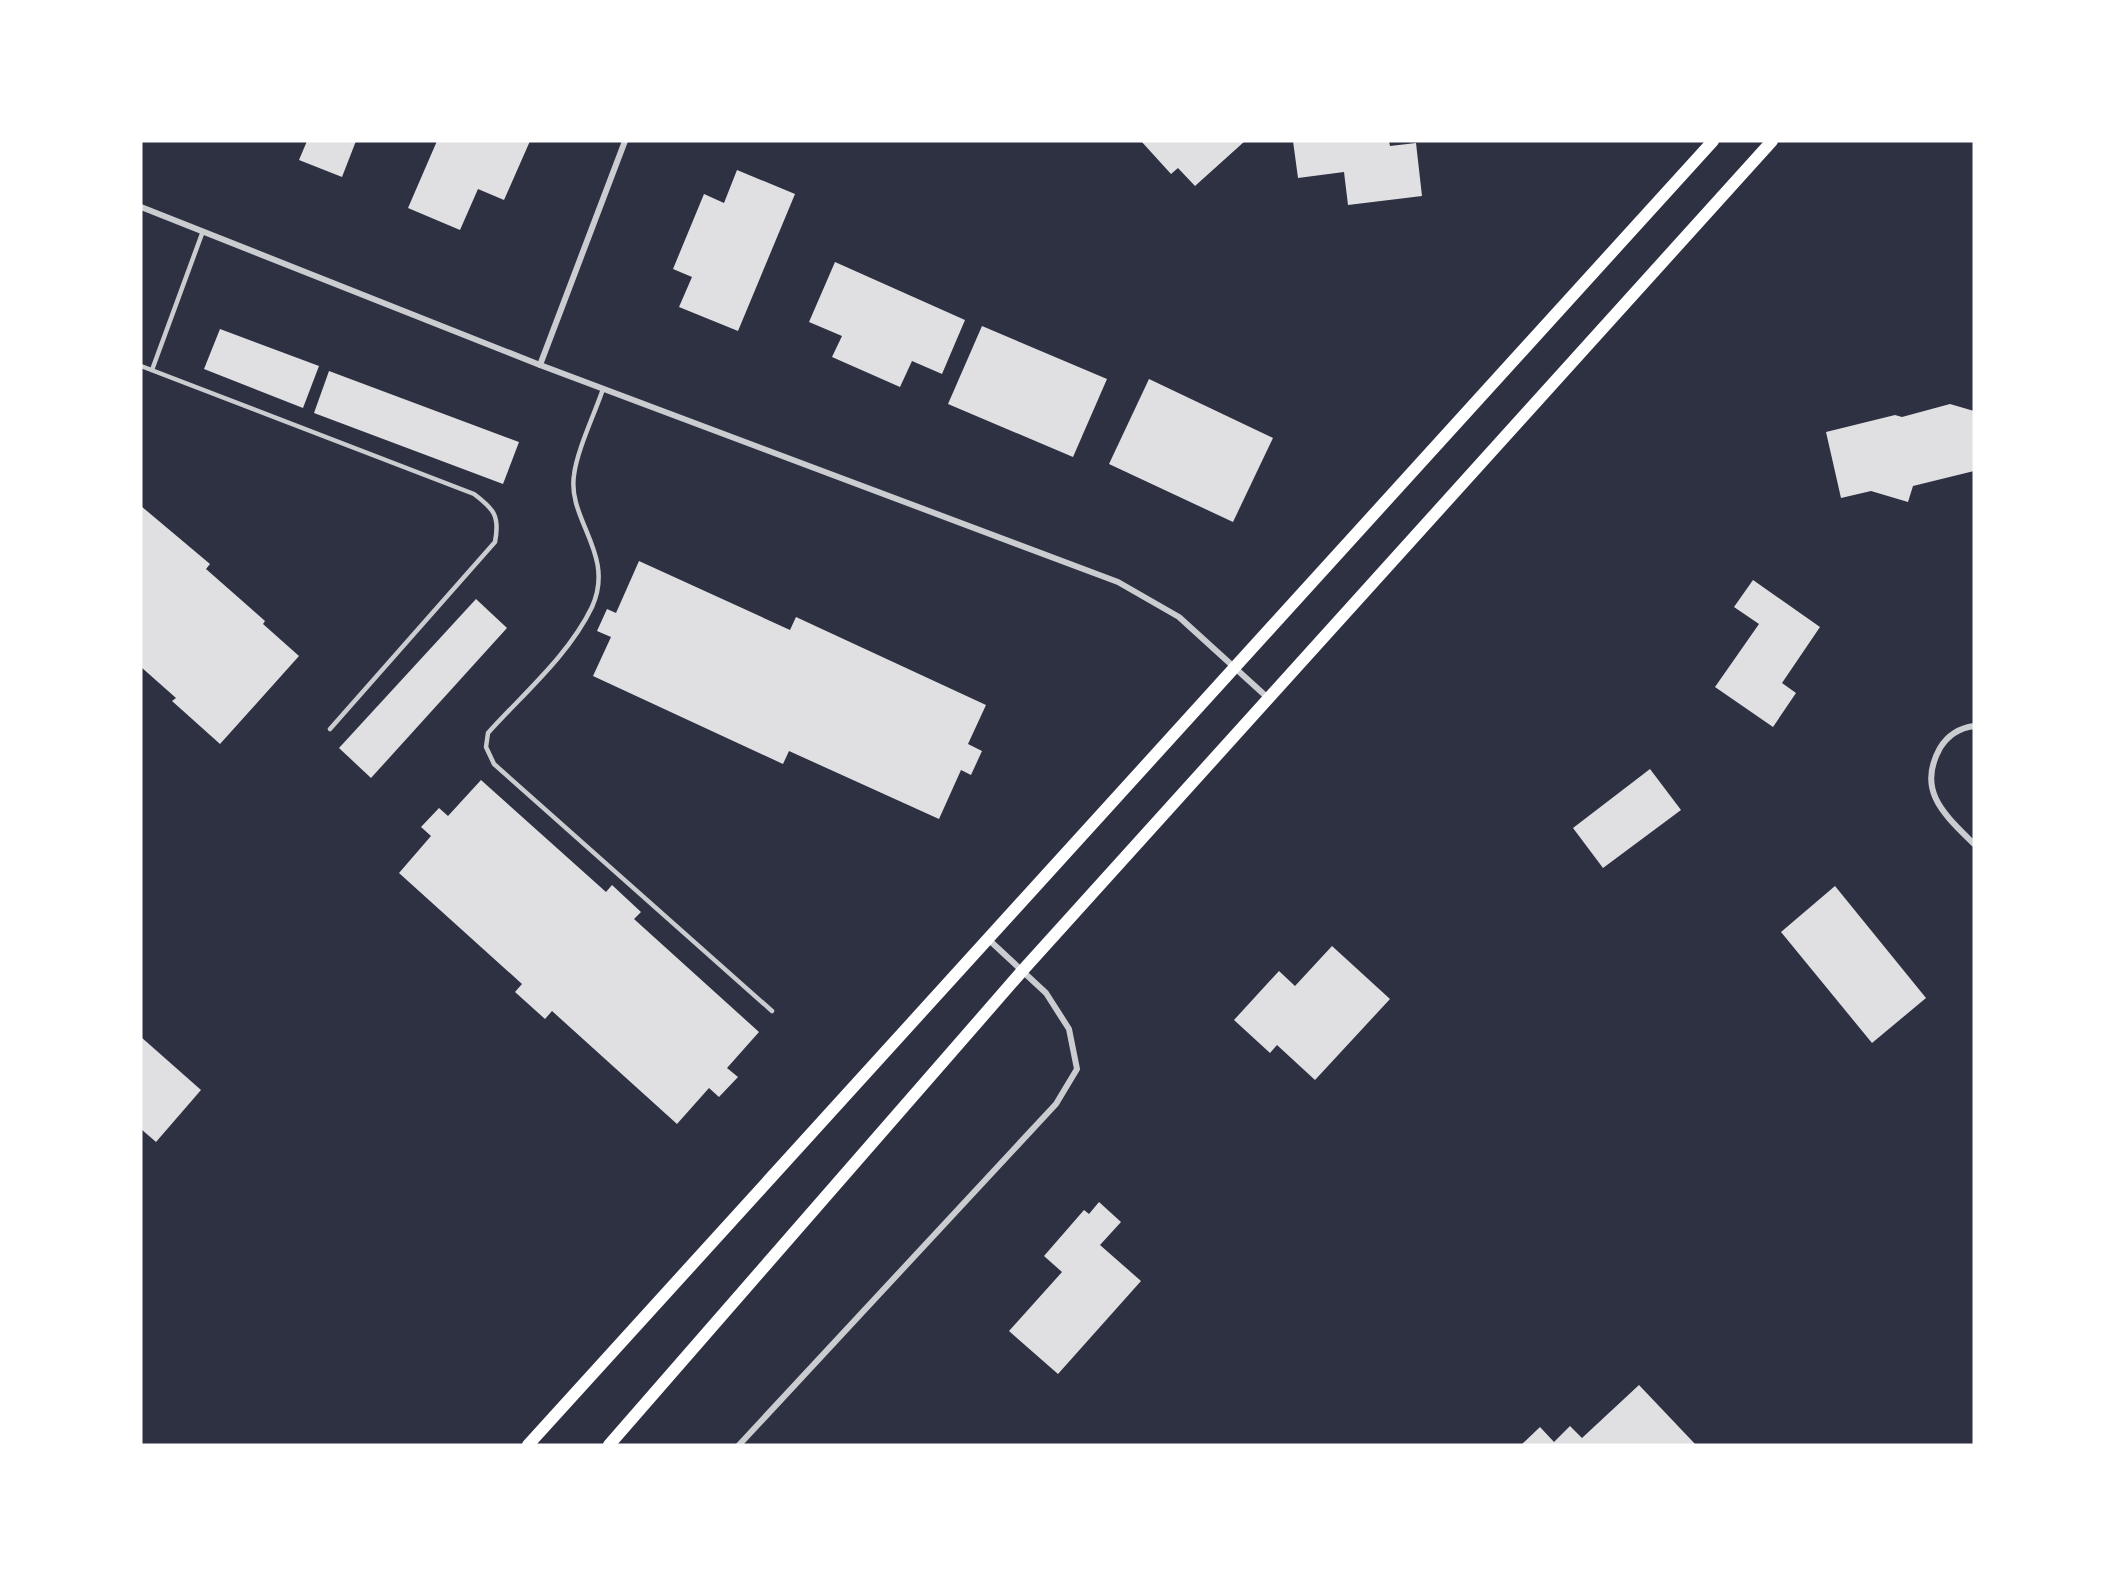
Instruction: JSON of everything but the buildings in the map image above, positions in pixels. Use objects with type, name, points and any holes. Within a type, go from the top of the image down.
[{"type":"main road","points":[[528,1445],[1713,141]]},
{"type":"main road","points":[[609,1445],[1023,970],[1772,141]]},
{"type":"street","points":[[540,365],[625,141]]},
{"type":"street","points":[[141,207],[540,365],[1118,582],[1179,617],[1236,667],[1268,699]]},
{"type":"street","points":[[1974,726],[1960,728],[1945,740],[1932,762],[1930,787],[1945,814],[1974,844]]},
{"type":"street","points":[[739,1445],[1056,1104],[1077,1069],[1069,1029],[1046,993],[988,939]]},
{"type":"lane","points":[[152,370],[203,231]]},
{"type":"lane","points":[[141,366],[474,494],[489,505],[499,524],[495,542],[330,729]]},
{"type":"lane","points":[[603,389],[573,475],[575,500],[597,558],[598,577],[593,605],[569,644],[488,733],[486,747],[494,764],[772,1011]]}]
